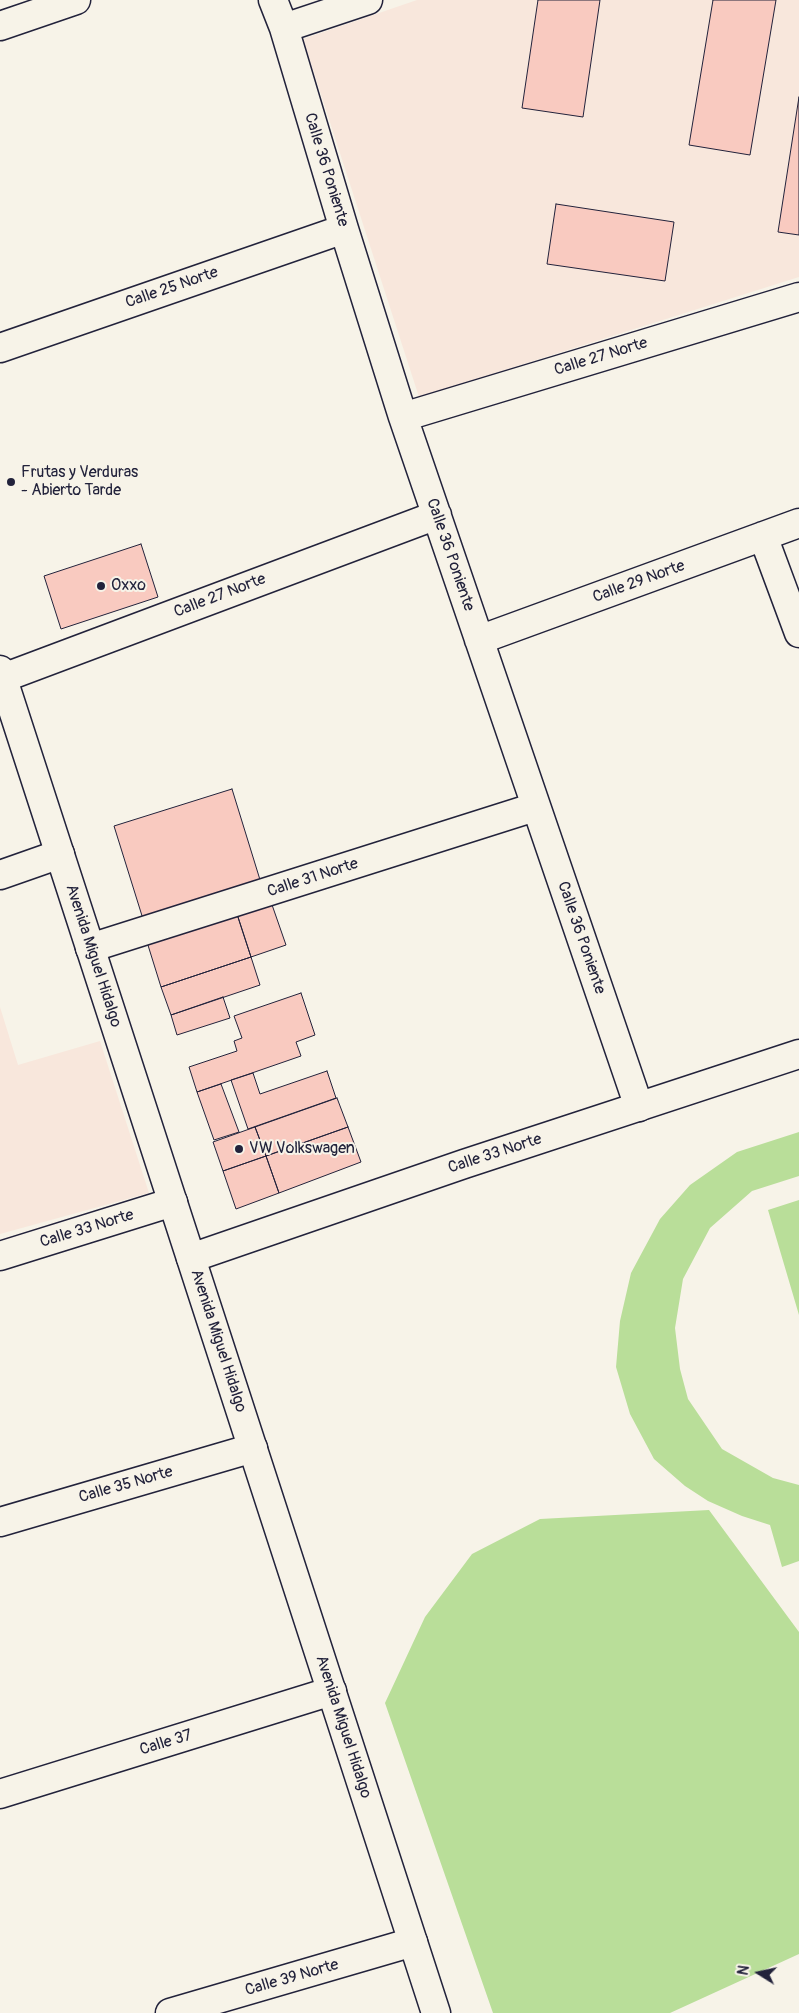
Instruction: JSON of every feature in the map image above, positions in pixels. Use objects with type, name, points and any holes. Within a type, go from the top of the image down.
[{"type":"street","points":[[0,26],[76,0]]},
{"type":"street","name":"Calle 36 Poniente","points":[[273,0],[284,28],[403,417],[639,1106]]},
{"type":"street","points":[[284,28],[368,0]]},
{"type":"street","name":"Calle 25 Norte","points":[[0,348],[344,229]]},
{"type":"street","name":"Calle 27 Norte","points":[[403,417],[799,297]]},
{"type":"street","name":"Calle 27 Norte","points":[[1,674],[437,514]]},
{"type":"street","name":"Calle 29 Norte","points":[[479,640],[799,523]]},
{"type":"street","points":[[763,536],[799,633]]},
{"type":"street","name":"Avenida Miguel Hidalgo","points":[[1,674],[436,2013]]},
{"type":"street","name":"Calle 31 Norte","points":[[90,948],[535,807]]},
{"type":"street","points":[[0,875],[60,854]]},
{"type":"street","name":"Calle 33 Norte","points":[[191,1258],[464,1164],[799,1054]]},
{"type":"street","name":"Calle 33 Norte","points":[[0,1256],[173,1202]]},
{"type":"street","name":"Calle 35 Norte","points":[[0,1522],[252,1448]]},
{"type":"street","name":"Calle 37","points":[[0,1794],[332,1691]]},
{"type":"street","name":"Calle 39 Norte","points":[[170,2013],[413,1942]]},
{"type":"shaded area","points":[[417,0],[799,0],[799,277],[419,397],[303,39]]},
{"type":"shaded area","points":[[0,1007],[18,1065],[100,1041],[149,1193],[0,1234]]},
{"type":"green space","points":[[799,1132],[799,1176],[752,1191],[710,1228],[683,1279],[675,1328],[680,1369],[688,1399],[722,1449],[773,1478],[799,1485],[799,1561],[782,1567],[770,1525],[742,1516],[708,1501],[685,1486],[654,1459],[630,1414],[616,1367],[620,1321],[631,1273],[660,1219],[690,1185],[737,1152]]},
{"type":"green space","points":[[799,1200],[799,1315],[768,1210]]},
{"type":"green space","points":[[709,1510],[799,1632],[799,1954],[670,2013],[493,2013],[385,1703],[425,1617],[472,1554],[540,1519]]},
{"type":"building","points":[[538,0],[600,0],[583,117],[522,108]]},
{"type":"building","points":[[713,0],[776,0],[750,155],[689,145]]},
{"type":"building","points":[[799,97],[799,235],[778,232]]},
{"type":"building","points":[[556,204],[674,222],[665,281],[547,264]]},
{"type":"building","name":"Oxxo","points":[[141,544],[158,597],[61,629],[44,576]]},
{"type":"building","points":[[232,789],[261,883],[143,919],[114,826]]},
{"type":"building","points":[[270,899],[286,945],[251,957],[236,911]]},
{"type":"building","points":[[236,911],[251,957],[161,987],[147,942]]},
{"type":"building","points":[[251,957],[260,985],[171,1015],[161,987]]},
{"type":"building","points":[[301,993],[315,1035],[296,1042],[301,1056],[197,1092],[189,1067],[237,1051],[234,1041],[242,1038],[234,1016]]},
{"type":"building","points":[[223,997],[230,1018],[177,1035],[171,1015]]},
{"type":"building","points":[[327,1071],[336,1098],[248,1129],[231,1080],[253,1073],[260,1094]]},
{"type":"building","points":[[221,1084],[239,1132],[214,1140],[197,1092]]},
{"type":"building","points":[[337,1098],[348,1127],[266,1156],[255,1127]]},
{"type":"building","name":"VW Volkswagen","points":[[255,1127],[266,1156],[223,1171],[213,1142]]},
{"type":"building","points":[[348,1127],[361,1162],[279,1193],[266,1156]]},
{"type":"building","points":[[266,1156],[279,1193],[236,1209],[223,1171]]},
{"type":"place","name":"Frutas y Verduras - Abierto Tarde","points":[[11,482]]},
{"type":"place","name":"Oxxo","points":[[101,586]]},
{"type":"place","name":"VW Volkswagen","points":[[239,1149]]}]
